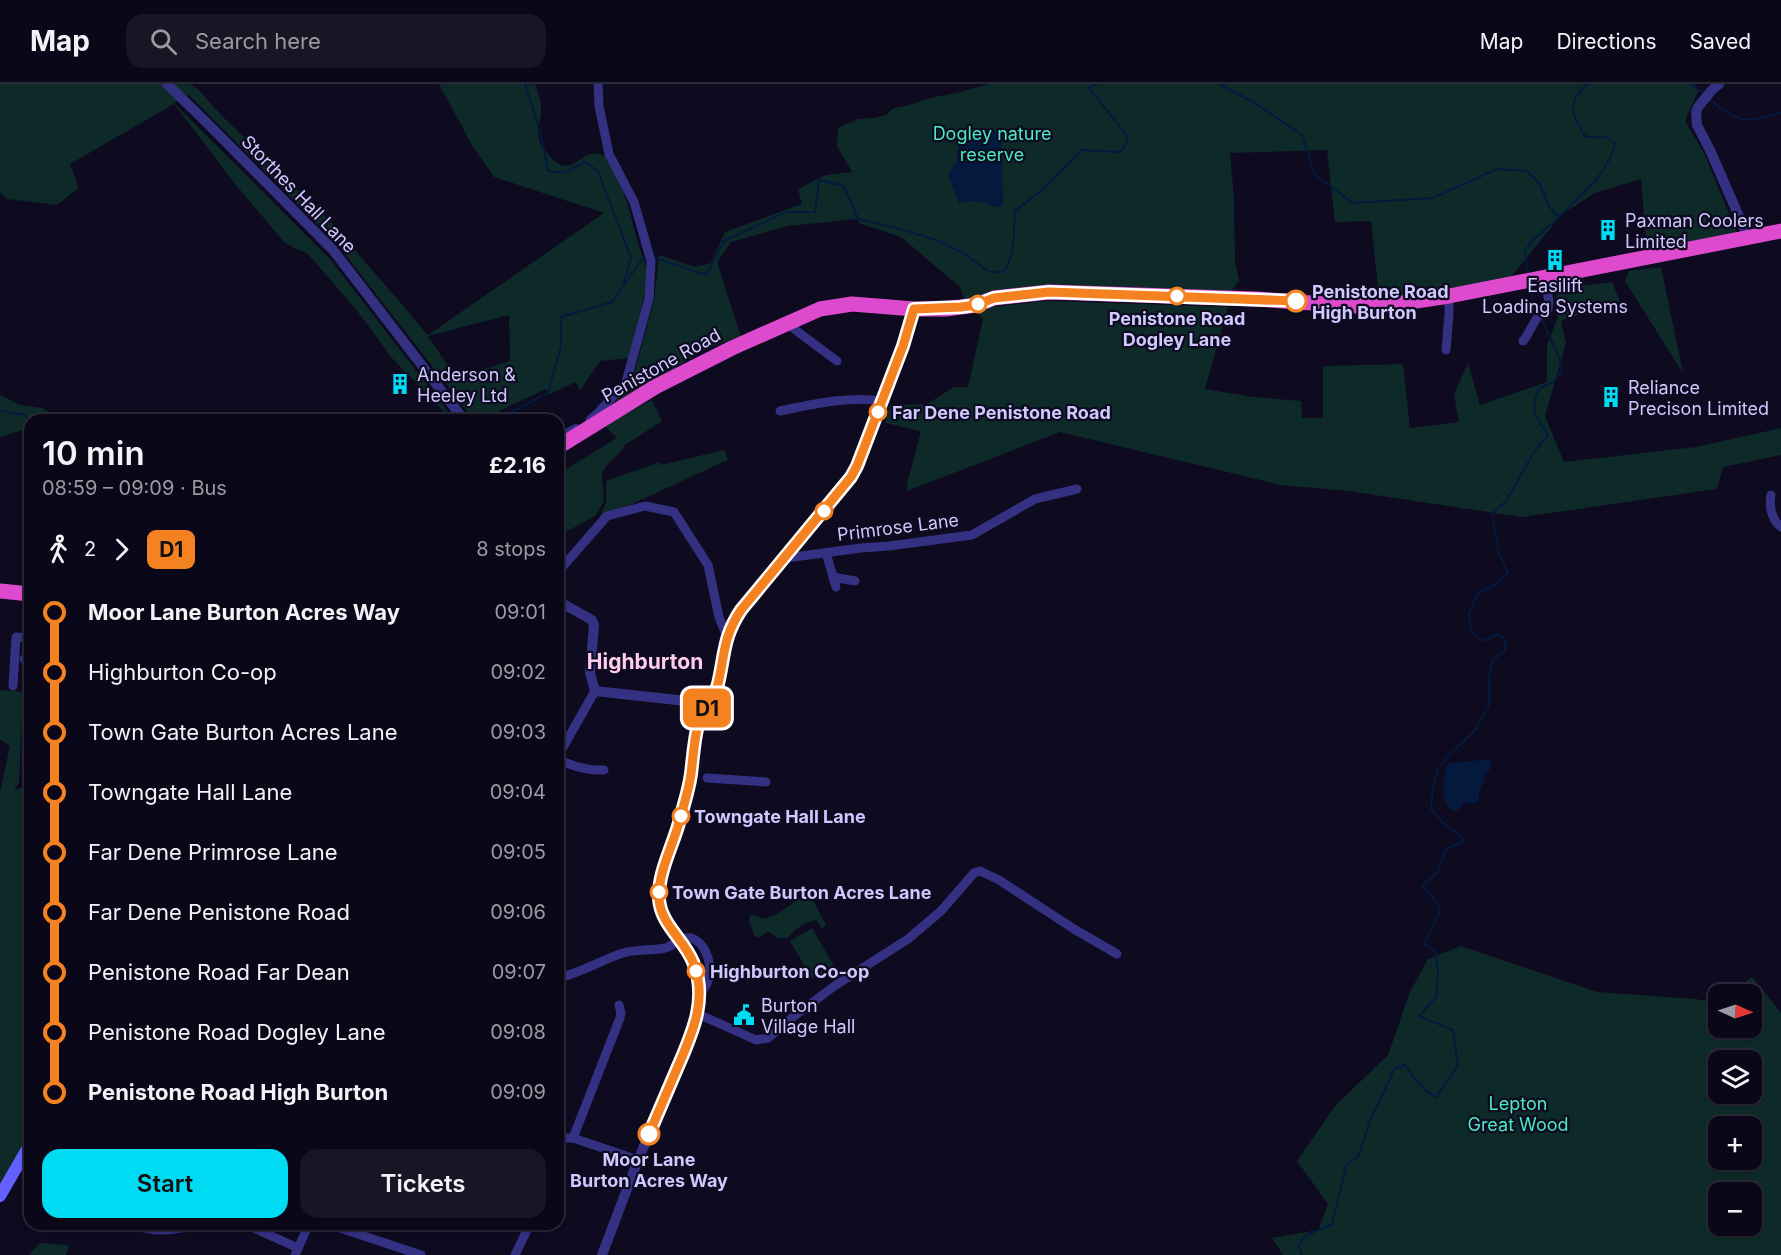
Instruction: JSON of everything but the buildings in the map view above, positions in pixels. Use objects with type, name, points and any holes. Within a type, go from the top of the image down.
[{"type":"highway","name":"Penistone Road","points":[[564,444],[655,387],[732,348],[820,309],[852,304],[914,309],[956,307],[976,305],[994,298],[1049,292],[1264,299],[1353,306],[1403,303],[1544,278],[1781,231]]},
{"type":"highway","points":[[0,591],[24,593]]},
{"type":"main road","points":[[0,1196],[24,1154]]},
{"type":"street","name":"Storthes Hall Lane","points":[[167,84],[333,250],[459,414]]},
{"type":"street","points":[[564,435],[578,428],[588,430],[588,421],[626,382],[649,299],[651,261],[634,202],[609,154],[597,84]]},
{"type":"street","points":[[1715,87],[1701,103],[1696,112],[1696,120],[1699,132],[1710,150],[1748,237]]},
{"type":"street","points":[[1523,341],[1539,313],[1548,309],[1549,301],[1544,278]]},
{"type":"street","points":[[1446,350],[1449,296]]},
{"type":"street","points":[[602,1255],[638,1160],[690,1040],[698,1014],[700,992],[694,965],[664,917],[659,892],[680,820],[699,777],[696,732],[717,687],[727,637],[741,610],[851,477],[862,455],[903,346],[914,309]]},
{"type":"street","points":[[786,323],[837,361]]},
{"type":"street","points":[[780,411],[846,399],[863,398],[882,401]]},
{"type":"street","name":"Primrose Lane","points":[[786,558],[972,535],[1035,500],[1077,489]]},
{"type":"street","points":[[1771,495],[1771,512],[1781,527]]},
{"type":"street","points":[[564,565],[607,516],[645,506],[674,512],[708,564],[719,617],[727,637]]},
{"type":"street","points":[[826,553],[836,587]]},
{"type":"street","points":[[833,577],[855,581]]},
{"type":"street","points":[[564,604],[592,620],[594,625],[590,673],[595,691],[564,747]]},
{"type":"street","points":[[14,686],[16,637],[24,638]]},
{"type":"street","points":[[595,691],[691,702],[703,713]]},
{"type":"street","points":[[564,761],[581,769],[604,770]]},
{"type":"street","points":[[699,777],[766,782]]},
{"type":"street","points":[[698,1014],[756,1040],[768,1038],[833,987],[908,939],[940,910],[974,873],[980,871],[1117,954]]},
{"type":"street","points":[[564,976],[633,950],[667,948],[689,938],[701,946],[708,958],[709,978],[707,985],[700,992]]},
{"type":"street","points":[[573,1138],[620,1018],[619,1005]]},
{"type":"street","points":[[564,1138],[573,1138],[638,1160]]},
{"type":"street","points":[[261,1230],[297,1252],[306,1230]]},
{"type":"street","points":[[347,1230],[421,1255]]},
{"type":"street","points":[[515,1255],[527,1230]]},
{"type":"green space","points":[[0,84],[190,84],[198,89],[220,114],[330,221],[428,335],[604,213],[494,177],[472,145],[439,84],[535,84],[541,106],[539,141],[547,153],[563,166],[576,163],[588,155],[602,155],[614,169],[625,196],[645,265],[645,291],[629,358],[600,361],[580,390],[576,382],[550,394],[546,389],[493,414],[469,414],[337,244],[189,95],[174,103],[331,260],[449,414],[446,414],[392,358],[358,312],[307,253],[283,241],[236,185],[174,104],[70,164],[79,188],[57,205],[7,199],[0,192]],"holes":[[[509,315],[510,361],[456,378],[428,336]]]},
{"type":"green space","name":"Dogley nature reserve","points":[[989,84],[1695,84],[1698,91],[1685,121],[1704,153],[1737,233],[1647,251],[1641,179],[1595,193],[1561,215],[1510,278],[1401,297],[1379,297],[1371,221],[1335,222],[1327,150],[1230,153],[1234,200],[1235,261],[1239,281],[1229,294],[1048,286],[965,302],[960,287],[901,237],[861,224],[857,219],[788,226],[731,242],[717,262],[741,337],[707,348],[607,411],[631,384],[654,301],[659,255],[695,267],[711,263],[725,232],[802,204],[798,189],[826,175],[852,172],[837,146],[838,128],[858,119],[886,115],[893,108]]},
{"type":"green space","points":[[1661,267],[1683,373],[1625,281],[1629,271]]},
{"type":"green space","points":[[1612,282],[1620,301],[1561,321],[1566,343],[1545,416],[1564,462],[1696,447],[1781,428],[1781,455],[1723,467],[1717,489],[1522,517],[1348,491],[1281,485],[1060,432],[907,491],[921,431],[885,423],[890,405],[927,404],[954,387],[968,387],[983,319],[973,309],[1046,301],[1228,307],[1205,389],[1253,397],[1301,401],[1302,418],[1323,418],[1323,366],[1403,364],[1410,428],[1459,422],[1454,394],[1468,363],[1480,405],[1547,382],[1547,345],[1558,317],[1556,289]]},
{"type":"green space","points":[[0,395],[22,405],[44,409],[49,414],[24,414],[24,430],[0,437]]},
{"type":"green space","points":[[652,400],[662,421],[625,445],[606,466],[602,473],[604,501],[597,513],[564,533],[564,470],[617,438],[604,425]]},
{"type":"green space","points":[[724,450],[728,460],[599,519],[606,503],[606,481],[660,462],[661,465]]},
{"type":"green space","points":[[0,690],[23,692],[19,783],[14,790],[24,787],[24,1145],[0,1186],[0,792],[10,746],[0,739]]},
{"type":"green space","points":[[810,894],[826,925],[823,928],[816,920],[804,924],[788,938],[778,938],[768,931],[759,938],[754,935],[749,922],[750,915],[759,916],[761,919],[767,918]]},
{"type":"green space","points":[[812,928],[834,966],[812,979],[790,941]]},
{"type":"green space","name":"Lepton Great Wood","points":[[1461,946],[1597,992],[1708,1001],[1708,1038],[1762,1038],[1762,989],[1781,1013],[1781,1255],[1283,1255],[1272,1238],[1318,1230],[1328,1204],[1297,1161],[1335,1106],[1388,1055],[1410,992],[1428,959]]},
{"type":"green space","name":"Lepton Great Wood","points":[[1752,977],[1758,984],[1742,984]]},
{"type":"green space","points":[[40,1243],[69,1245],[66,1255],[29,1255]]},
{"type":"water","points":[[992,127],[1002,143],[1003,206],[997,207],[978,201],[959,203],[948,175],[956,162],[960,136]]},
{"type":"water","points":[[1492,759],[1491,768],[1484,776],[1479,792],[1479,801],[1472,804],[1464,802],[1457,812],[1450,808],[1446,803],[1443,788],[1449,763]]},
{"type":"waterway","points":[[525,84],[540,131],[548,171],[564,173],[585,162],[598,171],[631,258],[624,283]]},
{"type":"waterway","points":[[653,257],[706,275],[724,241],[786,212],[815,212],[819,180],[844,186],[858,219],[936,240],[965,254],[989,272],[1003,272],[1012,252],[1015,211],[1047,186],[1081,150],[1119,152],[1126,145],[1128,137],[1089,88],[1096,84]]},
{"type":"waterway","points":[[1219,84],[1253,102],[1302,135],[1315,175],[1353,203],[1433,198],[1497,169],[1527,171],[1540,184],[1549,206],[1559,217],[1600,175],[1615,144],[1604,136],[1585,136],[1576,121],[1573,103],[1587,84]]},
{"type":"waterway","points":[[1692,84],[1704,94]]},
{"type":"waterway","points":[[1710,100],[1729,114],[1743,119],[1781,113]]},
{"type":"waterway","points":[[1528,275],[1525,251],[1531,242],[1559,217]]},
{"type":"waterway","points":[[507,414],[548,393],[561,346],[561,317],[612,302],[645,255]]},
{"type":"waterway","points":[[1531,293],[1538,310]]},
{"type":"waterway","points":[[1302,1255],[1298,1245],[1305,1236],[1332,1224],[1346,1166],[1359,1155],[1370,1120],[1395,1068],[1405,1065],[1422,1087],[1436,1097],[1458,1066],[1453,1030],[1419,1016],[1436,997],[1438,972],[1435,951],[1424,944],[1440,911],[1437,903],[1422,886],[1437,873],[1445,850],[1464,841],[1431,809],[1433,787],[1438,769],[1476,729],[1489,705],[1489,678],[1492,661],[1505,651],[1505,641],[1499,634],[1483,641],[1472,632],[1469,613],[1478,593],[1497,584],[1508,572],[1499,555],[1492,514],[1506,501],[1534,452],[1548,435],[1537,418],[1534,403],[1539,389],[1553,382],[1562,371],[1560,359],[1541,318]]},
{"type":"waterway","points":[[0,411],[24,415]]},
{"type":"bus line","name":"D1","points":[[649,1134],[690,1040],[699,1008],[700,992],[697,973],[687,950],[668,925],[659,901],[662,876],[691,777],[699,722],[717,687],[727,637],[732,624],[741,610],[851,477],[857,466],[903,346],[914,309],[946,309],[976,305],[994,298],[1049,292],[1296,301]]},
{"type":"place","name":"Paxman Coolers Limited","points":[[1608,230]]},
{"type":"place","name":"Easilift Loading Systems","points":[[1555,260]]},
{"type":"place","name":"Penistone Road Dogley Lane","points":[[1177,296]]},
{"type":"place","name":"Penistone Road High Burton","points":[[1296,301]]},
{"type":"place","name":"Anderson & Heeley Ltd","points":[[400,384]]},
{"type":"place","name":"Reliance Precison Limited","points":[[1611,397]]},
{"type":"place","name":"Far Dene Penistone Road","points":[[878,412]]},
{"type":"place","name":"Towngate Hall Lane","points":[[681,816]]},
{"type":"place","name":"Town Gate Burton Acres Lane","points":[[659,892]]},
{"type":"place","name":"Highburton Co-op","points":[[696,971]]},
{"type":"place","name":"Burton Village Hall","points":[[744,1015]]},
{"type":"place","name":"Moor Lane Burton Acres Way","points":[[649,1134]]},
{"type":"district","name":"Highburton","points":[[645,661]]}]
